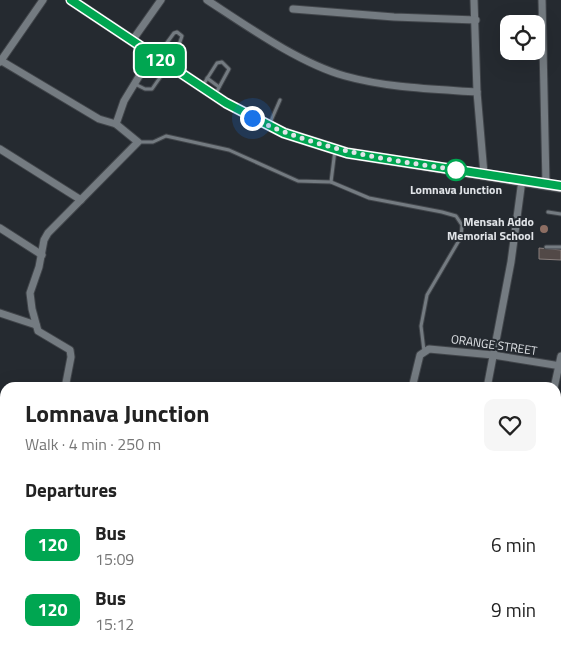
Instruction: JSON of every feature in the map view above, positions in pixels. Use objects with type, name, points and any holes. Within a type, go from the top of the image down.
[{"type":"main road","points":[[71,0],[155,57],[172,63],[205,82],[242,113],[269,126],[335,150],[561,186]]},
{"type":"street","points":[[44,0],[0,61],[99,119],[116,124],[138,142],[46,236],[30,293],[36,326],[42,335],[70,350],[71,357],[66,382]]},
{"type":"street","points":[[132,41],[161,0]]},
{"type":"street","points":[[207,0],[280,46],[342,75],[390,86],[477,92]]},
{"type":"street","points":[[474,0],[477,92],[484,174]]},
{"type":"street","points":[[542,0],[546,184]]},
{"type":"street","points":[[293,10],[394,18],[476,20]]},
{"type":"street","points":[[116,124],[124,101],[155,57]]},
{"type":"street","points":[[0,149],[80,200]]},
{"type":"street","points":[[488,382],[511,262],[522,180]]},
{"type":"street","points":[[0,228],[42,255]]},
{"type":"street","points":[[0,313],[36,326]]},
{"type":"street","name":"ORANGE STREET","points":[[424,351],[442,349],[560,366]]},
{"type":"street","points":[[413,382],[419,358],[424,351]]},
{"type":"street","points":[[556,382],[561,356]]},
{"type":"lane","points":[[135,84],[149,90],[152,89],[172,63],[183,40],[182,36],[177,32],[174,33],[155,57]]},
{"type":"lane","points":[[164,48],[172,63]]},
{"type":"lane","points":[[205,82],[217,63],[222,62],[228,66],[227,74],[217,91]]},
{"type":"lane","points":[[269,126],[280,100]]},
{"type":"lane","points":[[138,142],[147,144],[166,136],[235,151],[298,181],[331,182],[378,201],[456,216],[462,225],[461,237],[427,295],[421,326],[424,351]]},
{"type":"lane","points":[[331,182],[335,150]]},
{"type":"lane","points":[[548,212],[561,214]]},
{"type":"lane","points":[[546,247],[561,247]]},
{"type":"building","points":[[539,248],[561,250],[561,260],[539,259]]},
{"type":"bus line","name":"120","points":[[71,0],[242,113],[284,133],[347,153],[561,186]]},
{"type":"place","name":"Lomnava Junction","points":[[456,170]]},
{"type":"place","name":"Mensah Addo Memorial School","points":[[544,229]]},
{"type":"route","points":[[252,118],[284,133],[347,153],[465,171],[456,170]]}]
